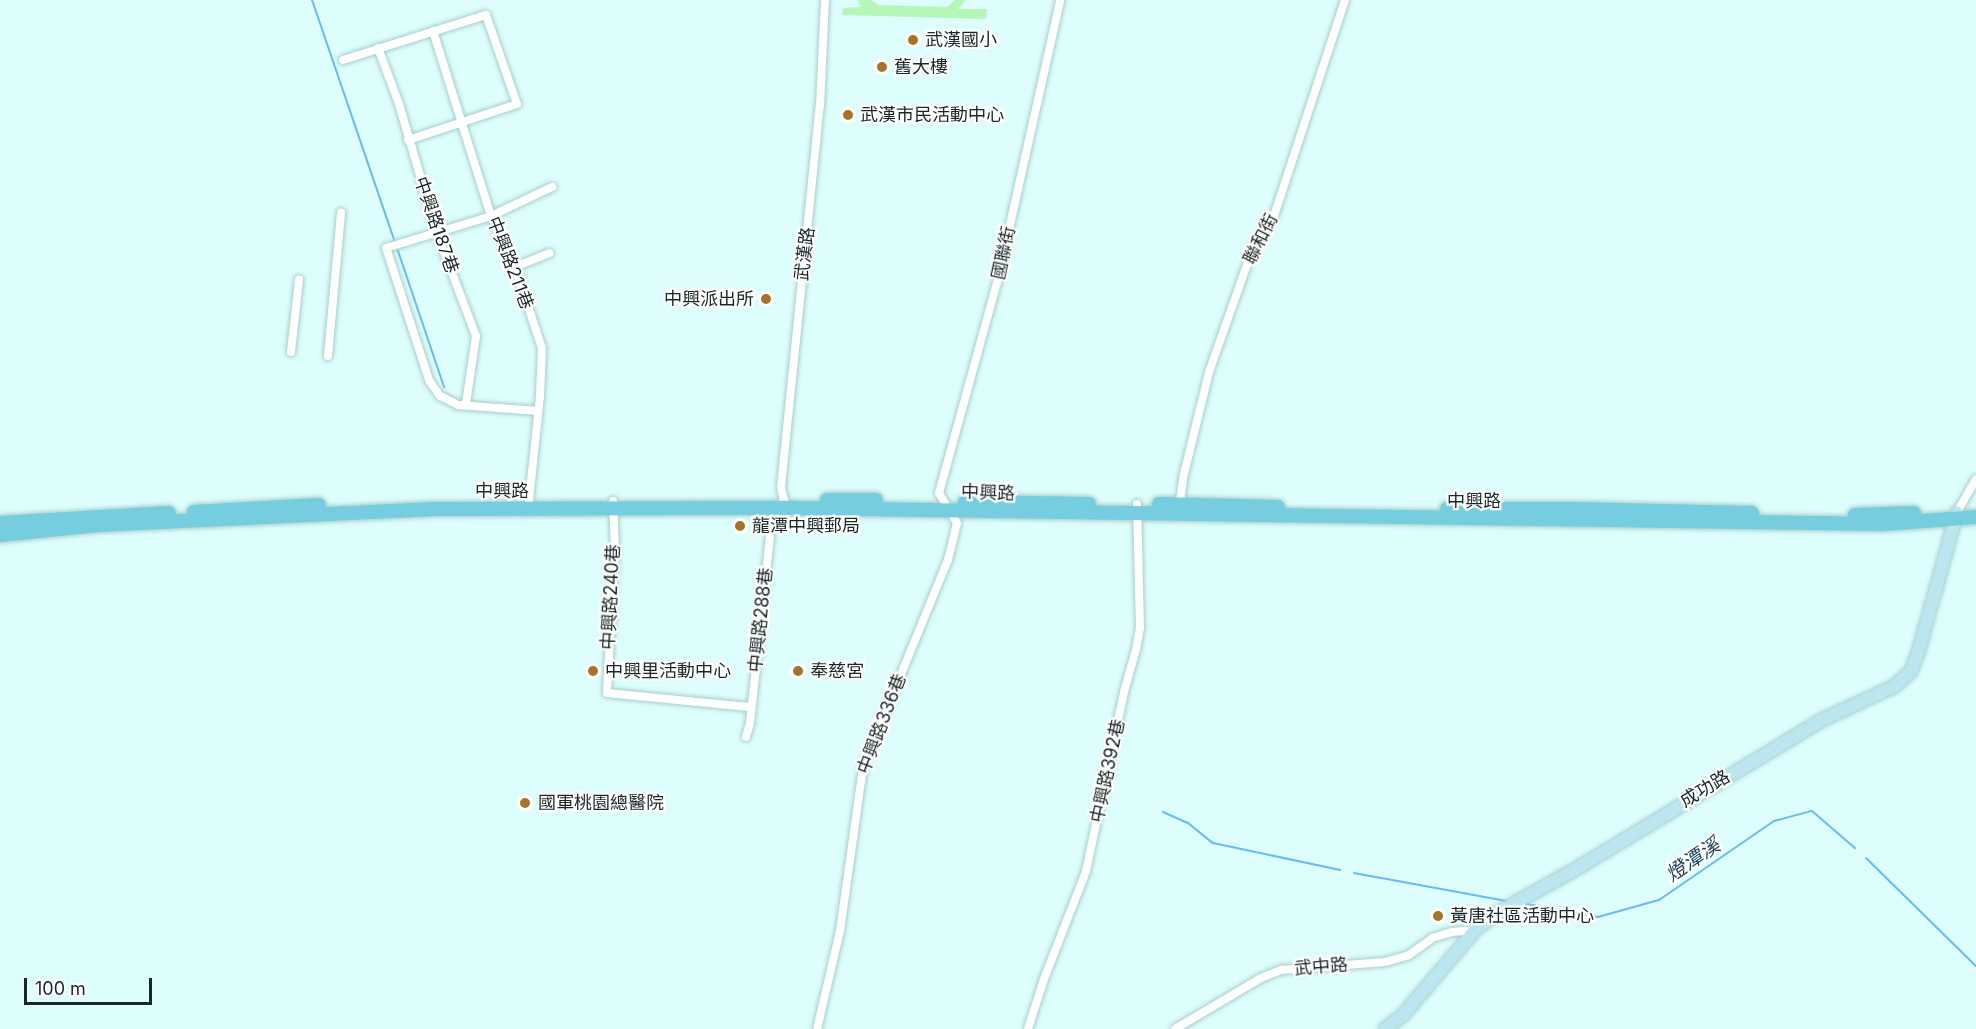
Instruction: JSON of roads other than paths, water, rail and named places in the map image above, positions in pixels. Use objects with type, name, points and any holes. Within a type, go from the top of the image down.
[{"type":"main road","name":"中興路","points":[[0,523],[99,515],[329,505],[529,501],[613,505]]},
{"type":"main road","name":"中興路","points":[[0,535],[97,525],[338,513],[613,505],[1137,509],[1572,508],[1976,518]]},
{"type":"main road","name":"中興路","points":[[1956,516],[1976,510]]},
{"type":"street","name":"武漢路","points":[[781,505],[820,106],[825,0]]},
{"type":"street","name":"國聯街","points":[[946,506],[939,493],[997,283],[1060,0]]},
{"type":"street","name":"聯和街","points":[[1179,509],[1184,474],[1209,372],[1254,245],[1274,216],[1344,0]]},
{"type":"street","points":[[344,60],[486,15],[517,104],[408,140]]},
{"type":"street","name":"中興路211巷","points":[[433,31],[491,216],[514,267],[542,348],[529,501]]},
{"type":"street","name":"中興路187巷","points":[[378,48],[399,104],[437,233],[476,336],[466,404]]},
{"type":"street","points":[[538,411],[458,405],[440,396],[429,380],[392,246],[491,216],[552,187]]},
{"type":"street","points":[[328,356],[341,213]]},
{"type":"street","points":[[514,267],[549,253]]},
{"type":"street","points":[[291,352],[299,279]]},
{"type":"street","points":[[1956,516],[1976,479]]},
{"type":"street","name":"中興路240巷","points":[[613,505],[615,548],[607,693],[751,707]]},
{"type":"street","name":"中興路288巷","points":[[746,737],[772,518],[781,505]]},
{"type":"street","name":"中興路336巷","points":[[817,1029],[840,931],[863,767],[948,560],[957,523],[946,506]]},
{"type":"street","name":"中興路392巷","points":[[1028,1029],[1044,979],[1086,872],[1125,688],[1136,650],[1140,628],[1137,509]]},
{"type":"street","name":"成功路","points":[[1385,1029],[1403,1015],[1475,930],[1497,913],[1576,869],[1820,721],[1895,686],[1911,671],[1918,653],[1956,516]]},
{"type":"street","name":"武中路","points":[[1175,1029],[1261,978],[1281,970],[1386,962],[1409,955],[1432,938],[1452,932],[1475,930]]},
{"type":"waterway","points":[[312,0],[395,243]]},
{"type":"waterway","points":[[397,248],[444,387]]},
{"type":"waterway","name":"燈潭溪","points":[[1527,904],[1598,917],[1659,900],[1774,821],[1812,811],[1855,848]]},
{"type":"waterway","name":"燈潭溪","points":[[1163,812],[1188,823],[1213,843],[1340,870]]},
{"type":"waterway","name":"燈潭溪","points":[[1866,858],[1976,966]]},
{"type":"waterway","name":"燈潭溪","points":[[1354,873],[1506,901]]},
{"type":"place","name":"武漢國小","points":[[913,40]]},
{"type":"place","name":"舊大樓","points":[[882,67]]},
{"type":"place","name":"武漢市民活動中心","points":[[848,115]]},
{"type":"place","name":"中興派出所","points":[[766,299]]},
{"type":"place","name":"龍潭中興郵局","points":[[740,526]]},
{"type":"place","name":"中興里活動中心","points":[[593,671]]},
{"type":"place","name":"奉慈宮","points":[[798,671]]},
{"type":"place","name":"國軍桃園總醫院","points":[[525,803]]},
{"type":"place","name":"黃唐社區活動中心","points":[[1438,916]]}]
